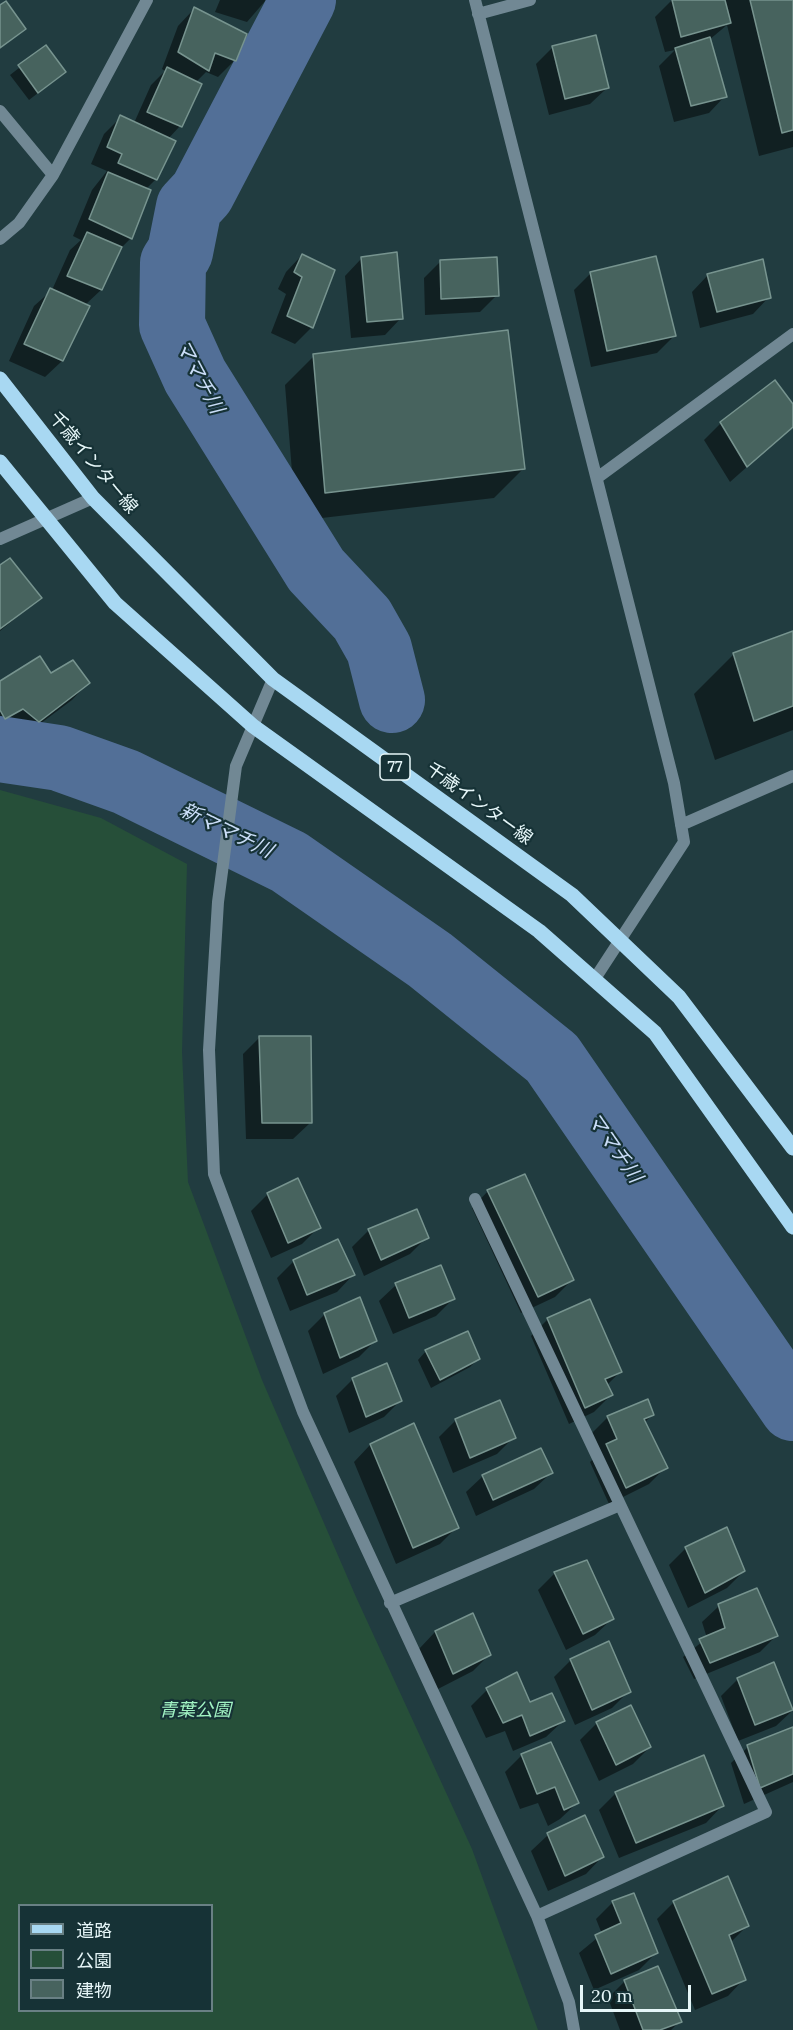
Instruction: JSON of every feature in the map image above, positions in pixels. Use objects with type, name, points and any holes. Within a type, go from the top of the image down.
[{"type":"main road","name":"千歳インター線","points":[[0,379],[93,498],[273,679],[572,895],[679,997],[793,1148]]},
{"type":"main road","points":[[0,462],[114,603],[254,726],[538,931],[655,1033],[793,1227]]},
{"type":"street","points":[[0,239],[20,223],[53,175],[147,0]]},
{"type":"street","points":[[475,0],[674,783],[684,842],[621,942],[594,980]]},
{"type":"street","points":[[478,14],[530,0]]},
{"type":"street","points":[[0,111],[53,175]]},
{"type":"street","points":[[597,478],[793,334]]},
{"type":"street","points":[[0,539],[93,498]]},
{"type":"street","points":[[273,679],[236,766],[218,902],[209,1050],[214,1174],[303,1412],[537,1916],[569,2002],[574,2030]]},
{"type":"street","points":[[681,825],[793,776]]},
{"type":"street","points":[[475,1199],[765,1812],[537,1916]]},
{"type":"street","points":[[390,1603],[620,1505]]},
{"type":"green space","name":"青葉公園","points":[[0,790],[101,818],[187,864],[182,1052],[188,1182],[262,1380],[356,1597],[472,1849],[538,2030],[0,2030]]},
{"type":"building","points":[[672,0],[725,0],[731,23],[681,37]]},
{"type":"building","points":[[750,0],[793,0],[793,130],[782,133]]},
{"type":"building","points":[[6,1],[26,29],[0,48],[0,5]]},
{"type":"building","points":[[194,7],[247,34],[236,61],[215,53],[209,71],[178,52]]},
{"type":"building","points":[[596,35],[609,88],[565,99],[552,46]]},
{"type":"building","points":[[710,37],[727,97],[691,106],[675,48]]},
{"type":"building","points":[[46,45],[66,72],[38,93],[18,65]]},
{"type":"building","points":[[167,67],[202,84],[182,127],[147,112]]},
{"type":"building","points":[[120,115],[176,141],[157,180],[118,163],[122,154],[107,147]]},
{"type":"building","points":[[108,172],[151,190],[132,239],[89,219]]},
{"type":"building","points":[[87,232],[122,247],[102,290],[67,276]]},
{"type":"building","points":[[397,252],[403,319],[367,322],[361,257]]},
{"type":"building","points":[[302,254],[335,270],[313,328],[287,316],[302,277],[294,272]]},
{"type":"building","points":[[656,256],[676,336],[607,351],[590,272]]},
{"type":"building","points":[[497,257],[499,296],[441,299],[440,260]]},
{"type":"building","points":[[763,259],[771,298],[717,312],[707,274]]},
{"type":"building","points":[[50,288],[90,306],[63,361],[24,344]]},
{"type":"building","points":[[508,330],[525,469],[325,493],[313,354]]},
{"type":"building","points":[[775,380],[793,404],[793,427],[747,467],[720,422]]},
{"type":"building","points":[[10,558],[42,598],[0,629],[0,565]]},
{"type":"building","points":[[793,631],[793,706],[754,721],[733,653]]},
{"type":"building","points":[[40,656],[51,673],[73,660],[90,683],[39,722],[23,709],[5,719],[0,710],[0,681]]},
{"type":"building","points":[[259,1036],[311,1036],[312,1123],[262,1123]]},
{"type":"building","points":[[525,1174],[574,1280],[538,1297],[487,1190]]},
{"type":"building","points":[[298,1178],[321,1228],[288,1243],[267,1193]]},
{"type":"building","points":[[417,1209],[429,1238],[381,1260],[368,1229]]},
{"type":"building","points":[[338,1239],[355,1275],[307,1295],[293,1260]]},
{"type":"building","points":[[441,1265],[455,1299],[409,1318],[395,1283]]},
{"type":"building","points":[[360,1297],[377,1341],[340,1358],[324,1313]]},
{"type":"building","points":[[590,1299],[622,1372],[605,1379],[613,1395],[585,1408],[547,1318]]},
{"type":"building","points":[[468,1331],[480,1359],[440,1380],[425,1350]]},
{"type":"building","points":[[387,1363],[402,1401],[366,1417],[352,1378]]},
{"type":"building","points":[[648,1399],[654,1415],[644,1419],[668,1468],[626,1488],[606,1444],[617,1439],[607,1416]]},
{"type":"building","points":[[500,1400],[516,1438],[470,1458],[455,1419]]},
{"type":"building","points":[[414,1423],[459,1528],[413,1548],[370,1444]]},
{"type":"building","points":[[541,1448],[553,1473],[493,1500],[482,1475]]},
{"type":"building","points":[[727,1527],[745,1571],[705,1593],[685,1547]]},
{"type":"building","points":[[587,1560],[614,1619],[583,1634],[554,1572]]},
{"type":"building","points":[[757,1588],[778,1636],[710,1663],[699,1639],[725,1628],[718,1604]]},
{"type":"building","points":[[473,1613],[491,1655],[453,1674],[435,1631]]},
{"type":"building","points":[[609,1641],[631,1692],[592,1710],[570,1659]]},
{"type":"building","points":[[774,1662],[793,1710],[755,1725],[737,1678]]},
{"type":"building","points":[[517,1672],[530,1702],[552,1693],[565,1721],[530,1736],[522,1715],[503,1723],[486,1688]]},
{"type":"building","points":[[631,1705],[651,1747],[616,1765],[596,1722]]},
{"type":"building","points":[[793,1727],[793,1774],[760,1788],[747,1745]]},
{"type":"building","points":[[551,1742],[579,1803],[564,1810],[555,1787],[537,1794],[521,1754]]},
{"type":"building","points":[[704,1755],[724,1806],[636,1843],[615,1792]]},
{"type":"building","points":[[585,1815],[604,1857],[565,1876],[547,1833]]},
{"type":"building","points":[[728,1876],[749,1926],[729,1935],[746,1980],[712,1994],[673,1901]]},
{"type":"building","points":[[634,1893],[658,1953],[611,1974],[595,1935],[621,1923],[612,1901]]},
{"type":"building","points":[[658,1966],[682,2022],[660,2030],[643,2030],[624,1980]]},
{"type":"waterway","name":"ママチ川","points":[[303,0],[202,193],[189,207],[180,252],[173,263],[172,325],[195,376],[316,570],[362,619],[379,649],[392,700]]},
{"type":"waterway","name":"ママチ川","points":[[0,749],[59,758],[126,782],[289,862],[430,960],[552,1058],[793,1408]]},
{"type":"water label","name":"新ママチ川","points":[[226,831]]}]
